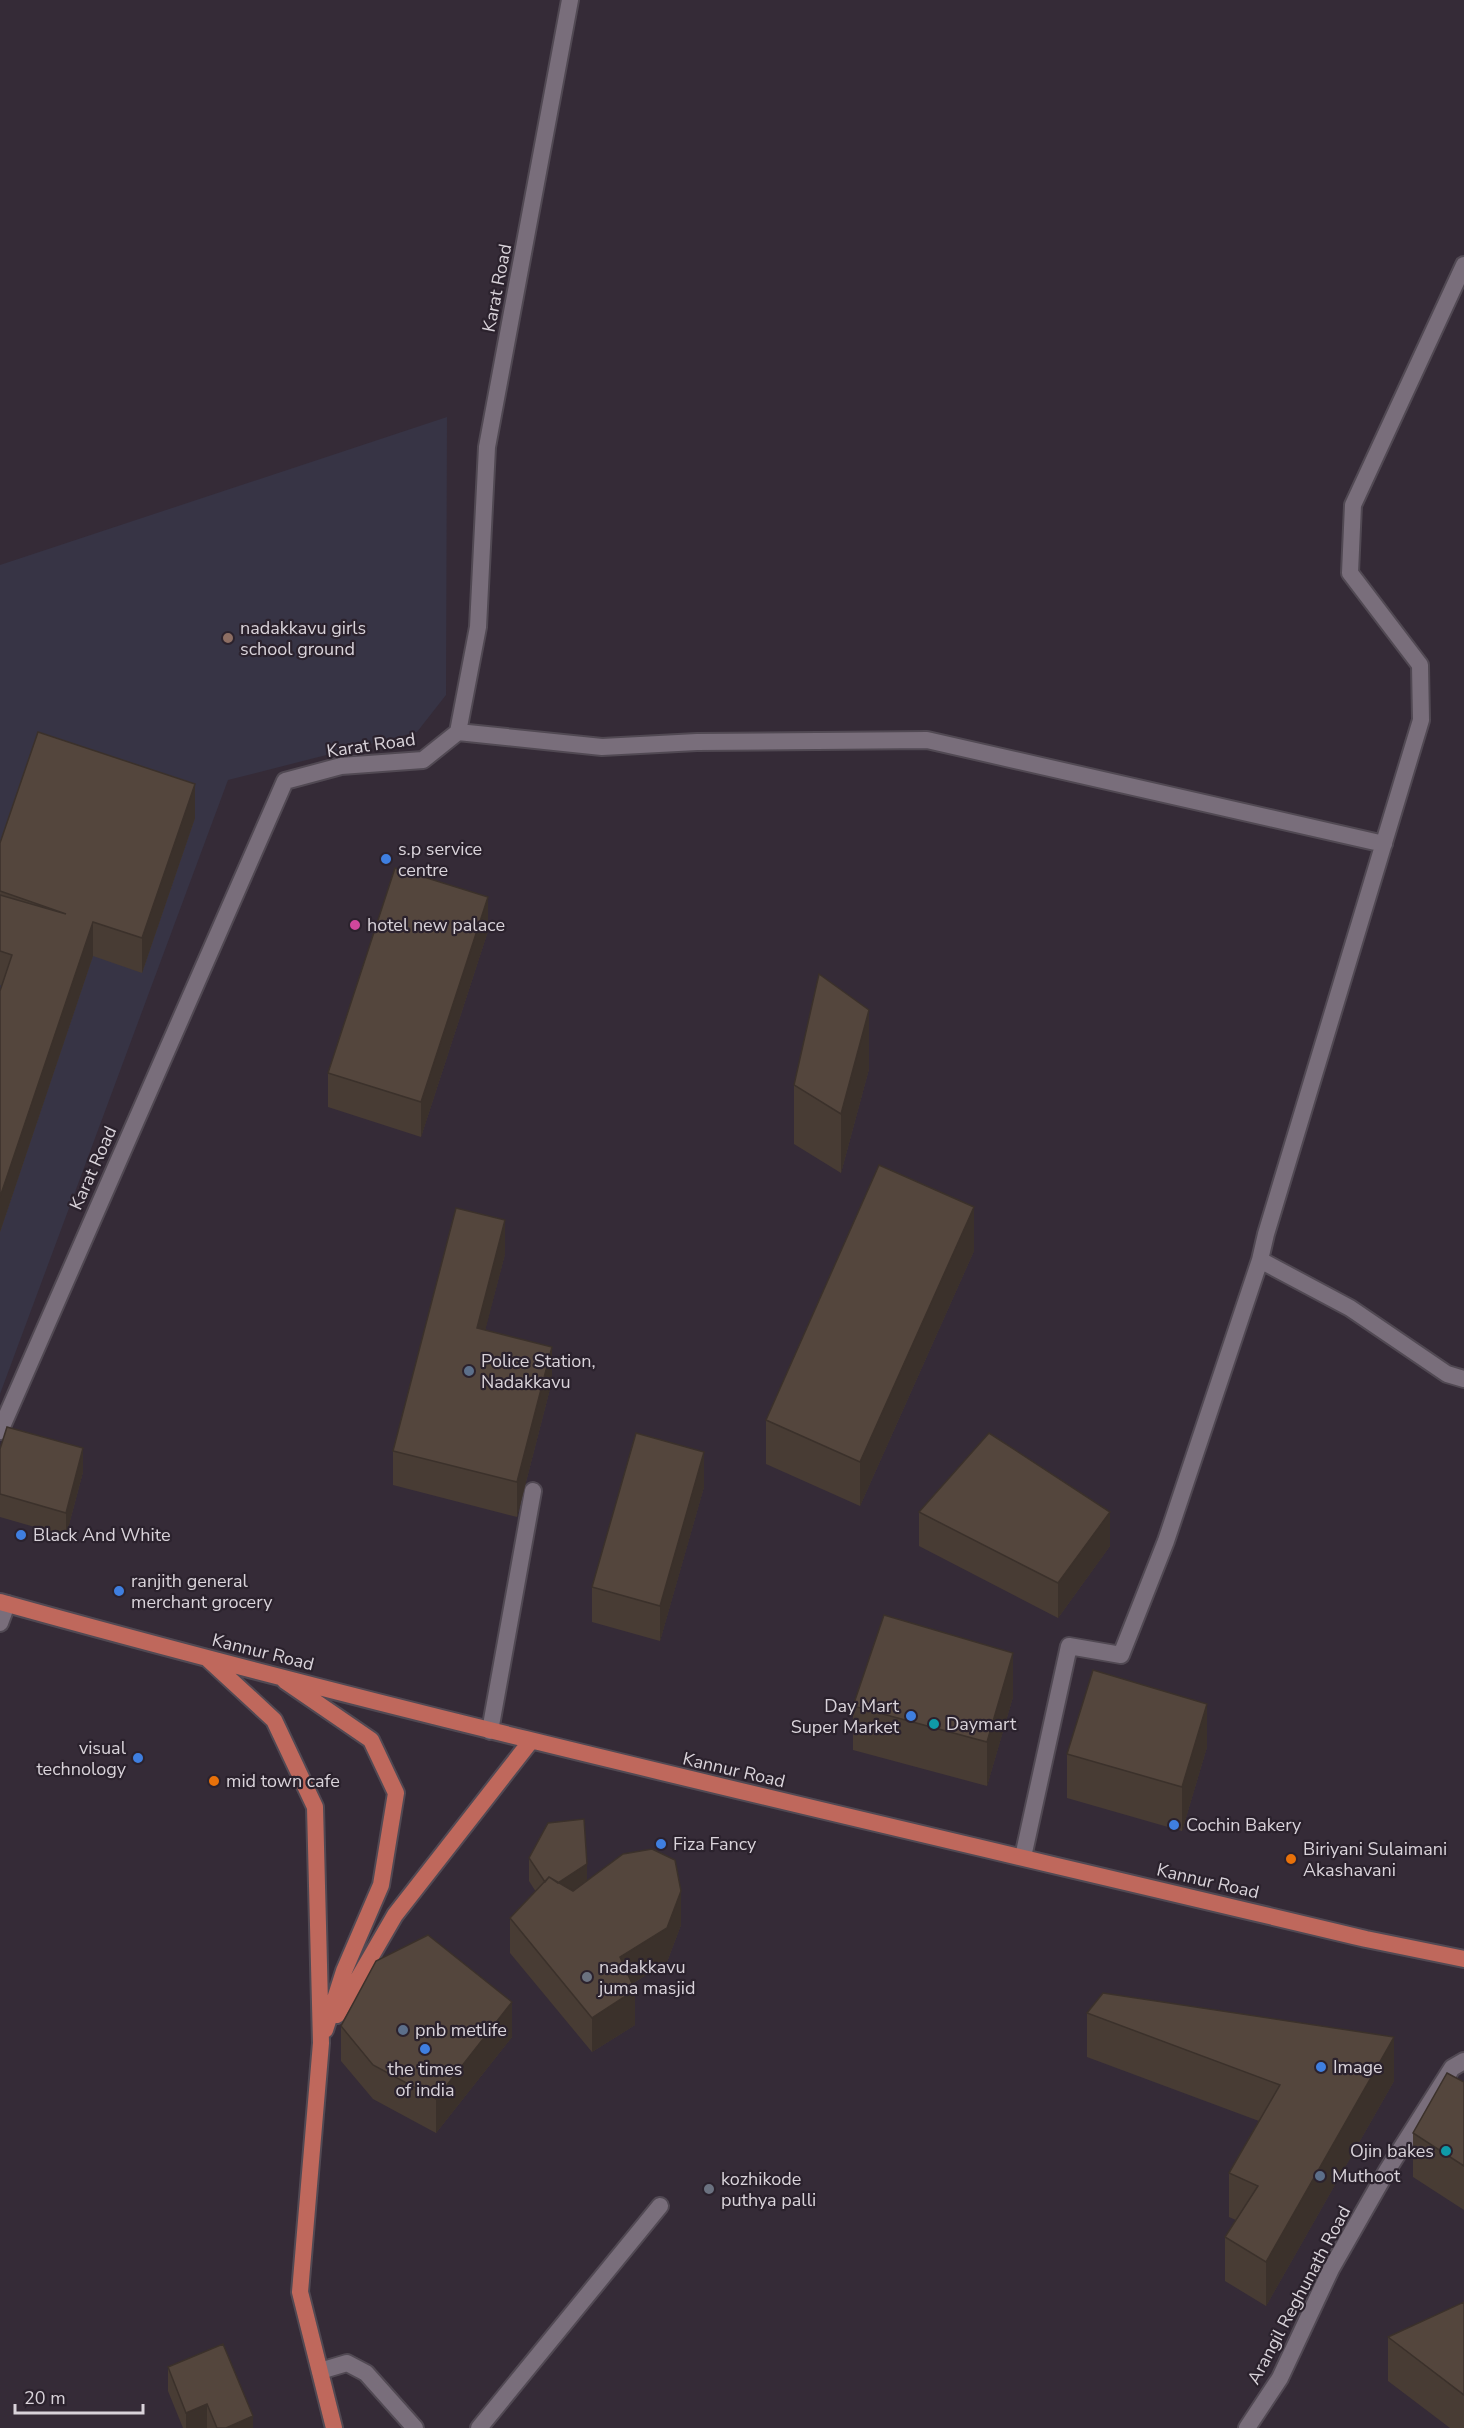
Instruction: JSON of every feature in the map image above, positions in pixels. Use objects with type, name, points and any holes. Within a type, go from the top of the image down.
[{"type":"main road","name":"Kannur Road","points":[[3,1603],[208,1659],[274,1674],[530,1742],[1464,1959]]},
{"type":"main road","points":[[208,1659],[274,1720],[315,1807],[321,2043],[300,2292],[334,2428]]},
{"type":"main road","points":[[274,1674],[371,1740],[396,1793],[381,1885],[344,1971],[321,2043]]},
{"type":"main road","points":[[321,2043],[395,1915],[530,1742]]},
{"type":"street","name":"Karat Road","points":[[0,1431],[285,781],[341,766],[423,760],[458,732],[478,627],[487,447],[570,0]]},
{"type":"street","points":[[1023,1857],[1069,1646],[1121,1655],[1166,1541],[1260,1260],[1421,720],[1420,665],[1350,573],[1353,505],[1464,265]]},
{"type":"street","points":[[458,732],[602,747],[697,742],[927,740],[1384,844]]},
{"type":"street","points":[[1260,1260],[1350,1308],[1447,1374],[1464,1379]]},
{"type":"street","points":[[490,1731],[533,1491]]},
{"type":"street","points":[[0,1623],[3,1603]]},
{"type":"street","name":"Arangil Reghunath Road","points":[[1248,2428],[1280,2378],[1331,2270],[1388,2169],[1452,2068],[1464,2061]]},
{"type":"street","points":[[479,2428],[660,2206]]},
{"type":"street","points":[[320,2371],[347,2363],[366,2373],[415,2428]]},
{"type":"shaded area","points":[[447,417],[446,695],[417,732],[228,780],[0,1394],[0,565]]},
{"type":"building","points":[[38,732],[195,784],[142,938],[93,922],[0,1197],[0,991],[12,955],[0,951],[0,895],[66,914],[0,891],[0,843]]},
{"type":"building","points":[[395,868],[488,897],[421,1102],[328,1073]]},
{"type":"building","points":[[819,974],[869,1010],[841,1114],[794,1085]]},
{"type":"building","points":[[879,1165],[974,1207],[860,1462],[766,1420]]},
{"type":"building","name":"Police Station, Nadakkavu","points":[[456,1208],[505,1220],[477,1328],[552,1347],[517,1482],[393,1451]]},
{"type":"building","points":[[7,1427],[83,1448],[66,1513],[0,1494],[0,1449]]},
{"type":"building","points":[[636,1433],[704,1452],[660,1606],[592,1587]]},
{"type":"building","points":[[989,1433],[1110,1512],[1058,1583],[919,1512]]},
{"type":"building","points":[[884,1615],[1013,1653],[987,1742],[853,1706]]},
{"type":"building","points":[[1093,1670],[1207,1704],[1182,1787],[1067,1754]]},
{"type":"building","points":[[584,1819],[587,1864],[558,1883],[549,1877],[545,1882],[529,1858],[548,1823]]},
{"type":"building","name":"nadakkavu juma masjid","points":[[652,1849],[675,1860],[681,1891],[667,1928],[620,1957],[635,1990],[592,2018],[510,1918],[549,1877],[573,1891],[623,1854]]},
{"type":"building","name":"the times of india","points":[[428,1935],[512,2002],[436,2099],[373,2065],[341,2026],[376,1961]]},
{"type":"building","points":[[1103,1993],[1394,2037],[1266,2262],[1225,2237],[1258,2186],[1229,2173],[1280,2085],[1087,2013]]},
{"type":"building","points":[[1447,2073],[1464,2082],[1464,2166],[1413,2133]]},
{"type":"building","points":[[1464,2302],[1464,2395],[1388,2337]]},
{"type":"building","points":[[223,2344],[253,2416],[226,2428],[217,2428],[207,2404],[186,2413],[168,2367]]},
{"type":"place","name":"nadakkavu girls school ground","points":[[228,638]]},
{"type":"place","name":"s.p service centre","points":[[386,859]]},
{"type":"place","name":"hotel new palace","points":[[355,925]]},
{"type":"place","name":"Police Station, Nadakkavu","points":[[469,1371]]},
{"type":"place","name":"Black And White","points":[[21,1535]]},
{"type":"place","name":"ranjith general merchant grocery","points":[[119,1591]]},
{"type":"place","name":"Day Mart Super Market","points":[[911,1716]]},
{"type":"place","name":"Daymart","points":[[934,1724]]},
{"type":"place","name":"visual technology","points":[[138,1758]]},
{"type":"place","name":"mid town cafe","points":[[214,1781]]},
{"type":"place","name":"Cochin Bakery","points":[[1174,1825]]},
{"type":"place","name":"Fiza Fancy","points":[[661,1844]]},
{"type":"place","name":"Biriyani Sulaimani Akashavani","points":[[1291,1859]]},
{"type":"place","name":"nadakkavu juma masjid","points":[[587,1977]]},
{"type":"place","name":"pnb metlife","points":[[403,2030]]},
{"type":"place","name":"the times of india","points":[[425,2049]]},
{"type":"place","name":"Image","points":[[1321,2067]]},
{"type":"place","name":"Ojin bakes","points":[[1446,2151]]},
{"type":"place","name":"Muthoot","points":[[1320,2176]]},
{"type":"place","name":"kozhikode puthya palli","points":[[709,2189]]}]
